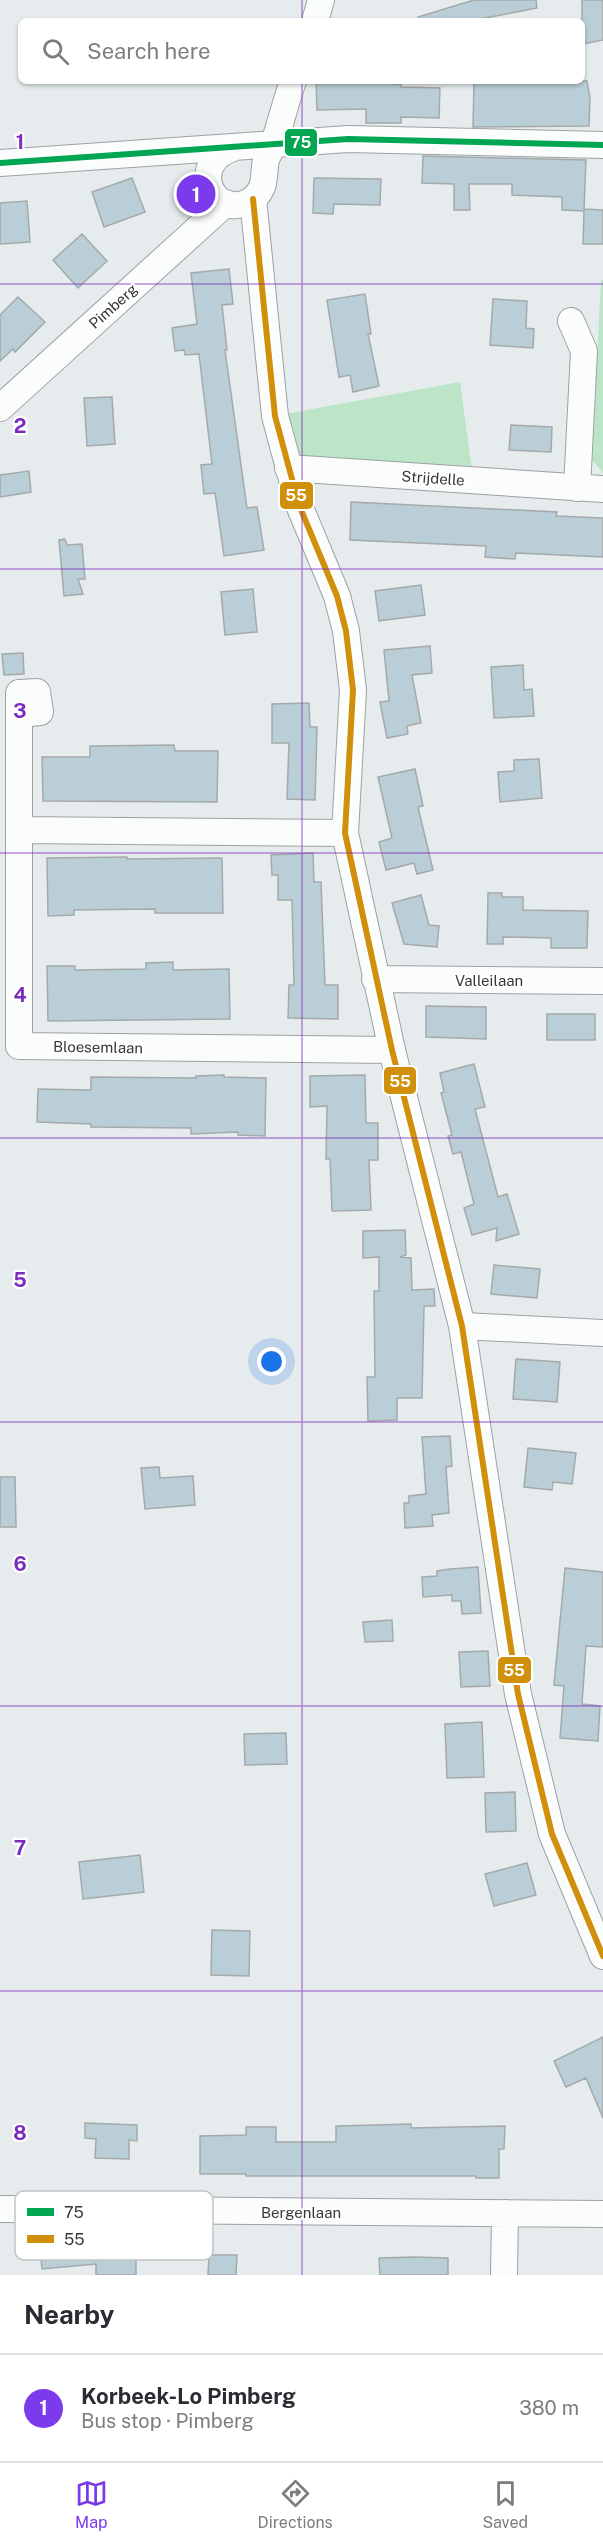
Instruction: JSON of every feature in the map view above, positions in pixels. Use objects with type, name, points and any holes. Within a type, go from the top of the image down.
[{"type":"street","points":[[316,18],[321,0]]},
{"type":"street","points":[[233,148],[222,151],[214,158],[209,166],[207,179],[216,197],[226,203],[239,205],[253,199],[263,186],[267,158],[292,84]]},
{"type":"street","points":[[0,162],[348,139],[603,145]]},
{"type":"street","points":[[253,199],[274,406],[299,505],[337,596],[346,630],[353,690],[345,833],[375,980],[462,1326],[518,1694],[552,1834],[603,1956]]},
{"type":"street","name":"Pimberg","points":[[0,408],[226,203]]},
{"type":"street","points":[[571,321],[584,351],[578,488]]},
{"type":"street","name":"Strijdelle","points":[[288,468],[603,489]]},
{"type":"street","name":"Bloesemlaan","points":[[19,714],[40,712],[37,692],[19,693],[19,830],[20,1046],[392,1050]]},
{"type":"street","points":[[19,830],[345,833]]},
{"type":"street","name":"Valleilaan","points":[[375,980],[603,981]]},
{"type":"street","points":[[462,1326],[603,1333]]},
{"type":"street","name":"Bergenlaan","points":[[0,2209],[15,2209]]},
{"type":"street","name":"Bergenlaan","points":[[213,2211],[603,2214]]},
{"type":"street","points":[[504,2275],[505,2213]]},
{"type":"green space","points":[[601,280],[603,280],[603,473],[592,460]]},
{"type":"green space","points":[[460,382],[472,470],[300,458],[294,455],[285,414]]},
{"type":"building","points":[[474,0],[536,0],[537,8],[485,18],[418,17]]},
{"type":"building","points":[[582,0],[603,0],[603,40],[585,43],[585,18],[582,18]]},
{"type":"building","points":[[587,81],[590,98],[589,126],[473,127],[474,84],[585,84]]},
{"type":"building","points":[[316,84],[401,84],[401,87],[440,88],[439,118],[401,117],[401,123],[366,123],[366,109],[317,110]]},
{"type":"building","points":[[423,156],[586,160],[584,209],[603,210],[603,244],[583,244],[584,211],[562,210],[562,197],[512,195],[512,184],[469,184],[470,210],[454,210],[454,184],[422,183]]},
{"type":"building","points":[[132,178],[145,212],[104,227],[92,192]]},
{"type":"building","points":[[314,178],[381,179],[380,205],[334,204],[333,214],[313,213]]},
{"type":"building","points":[[27,201],[30,242],[0,244],[0,203]]},
{"type":"building","points":[[82,234],[107,261],[78,288],[53,260]]},
{"type":"building","points":[[229,269],[233,304],[222,305],[227,350],[225,350],[247,508],[257,507],[264,550],[224,556],[215,493],[204,494],[201,465],[212,464],[199,354],[185,355],[184,350],[175,351],[172,328],[197,324],[191,273]]},
{"type":"building","points":[[365,294],[371,334],[368,334],[379,386],[353,392],[350,375],[339,377],[327,300]]},
{"type":"building","points":[[18,297],[45,322],[15,352],[13,349],[0,361],[0,315]]},
{"type":"building","points":[[493,299],[527,301],[526,328],[534,329],[533,348],[490,345]]},
{"type":"building","points":[[112,397],[115,444],[87,446],[84,398]]},
{"type":"building","points":[[511,425],[552,427],[551,452],[509,450]]},
{"type":"building","points":[[29,471],[31,492],[0,497],[0,475]]},
{"type":"building","points":[[351,502],[557,512],[556,516],[603,518],[603,557],[516,553],[515,559],[485,557],[486,546],[350,540]]},
{"type":"building","points":[[65,539],[67,545],[82,544],[85,579],[78,579],[83,594],[64,596],[59,540]]},
{"type":"building","points":[[421,585],[425,615],[379,621],[375,591]]},
{"type":"building","points":[[253,589],[257,632],[225,635],[221,592]]},
{"type":"building","points":[[430,646],[432,673],[412,675],[421,723],[407,726],[408,734],[387,738],[380,702],[389,701],[384,650]]},
{"type":"building","points":[[23,653],[24,674],[4,675],[2,654]]},
{"type":"building","points":[[523,665],[524,690],[532,689],[534,716],[494,718],[491,667]]},
{"type":"building","points":[[309,703],[310,727],[317,727],[315,800],[287,799],[289,743],[272,743],[272,704]]},
{"type":"building","points":[[174,745],[175,751],[218,751],[217,802],[43,801],[42,757],[90,757],[90,746]]},
{"type":"building","points":[[539,759],[542,798],[500,802],[498,772],[514,771],[514,760]]},
{"type":"building","points":[[415,769],[423,806],[418,807],[433,870],[417,874],[414,863],[386,870],[379,842],[392,838],[378,777]]},
{"type":"building","points":[[313,853],[314,882],[321,882],[325,985],[338,985],[338,1019],[288,1018],[289,985],[294,985],[292,900],[278,900],[278,875],[272,875],[271,855]]},
{"type":"building","points":[[127,857],[127,859],[222,858],[223,913],[155,913],[155,909],[74,910],[74,915],[48,916],[47,858]]},
{"type":"building","points":[[488,893],[502,893],[502,897],[523,897],[523,910],[588,911],[587,948],[551,948],[551,938],[503,937],[503,944],[487,944]]},
{"type":"building","points":[[421,895],[429,925],[439,926],[437,947],[404,944],[392,903]]},
{"type":"building","points":[[173,962],[173,970],[229,969],[230,1019],[48,1021],[47,966],[75,966],[75,970],[146,969],[146,963]]},
{"type":"building","points":[[426,1006],[486,1007],[486,1039],[426,1037]]},
{"type":"building","points":[[547,1014],[595,1014],[595,1040],[547,1040]]},
{"type":"building","points":[[474,1064],[485,1107],[475,1109],[498,1197],[507,1194],[519,1234],[496,1241],[497,1228],[472,1235],[464,1208],[474,1204],[461,1152],[453,1154],[448,1136],[452,1135],[441,1093],[444,1092],[440,1073]]},
{"type":"building","points":[[224,1075],[224,1077],[266,1078],[265,1136],[238,1135],[238,1132],[191,1134],[191,1128],[91,1127],[91,1124],[37,1122],[38,1089],[91,1090],[91,1077],[196,1078],[196,1076]]},
{"type":"building","points":[[365,1075],[366,1123],[378,1123],[378,1160],[369,1160],[371,1210],[332,1211],[330,1159],[326,1159],[327,1106],[310,1107],[310,1076]]},
{"type":"building","points":[[405,1230],[406,1255],[400,1257],[411,1258],[412,1290],[434,1289],[435,1306],[424,1306],[422,1398],[397,1398],[397,1420],[368,1421],[367,1377],[375,1377],[374,1291],[379,1291],[379,1257],[363,1258],[363,1231]]},
{"type":"building","points":[[494,1265],[540,1269],[537,1298],[491,1294]]},
{"type":"building","points":[[516,1359],[560,1362],[557,1402],[513,1399]]},
{"type":"building","points":[[450,1436],[452,1466],[446,1467],[449,1513],[432,1515],[433,1526],[405,1528],[404,1503],[409,1503],[409,1496],[426,1494],[422,1437]]},
{"type":"building","points":[[528,1448],[576,1453],[572,1484],[553,1482],[552,1490],[524,1487]]},
{"type":"building","points":[[159,1467],[160,1478],[193,1476],[195,1505],[145,1509],[141,1468]]},
{"type":"building","points":[[0,1477],[15,1477],[16,1527],[0,1527]]},
{"type":"building","points":[[478,1567],[481,1613],[462,1614],[461,1601],[452,1601],[452,1595],[423,1597],[422,1577],[437,1576],[437,1571]]},
{"type":"building","points":[[565,1568],[603,1572],[603,1647],[586,1646],[582,1704],[600,1706],[598,1741],[560,1738],[564,1686],[554,1685]]},
{"type":"building","points":[[392,1620],[393,1641],[365,1642],[363,1622]]},
{"type":"building","points":[[488,1651],[490,1686],[461,1687],[459,1652]]},
{"type":"building","points":[[482,1722],[484,1777],[447,1778],[445,1724]]},
{"type":"building","points":[[286,1733],[287,1764],[245,1765],[244,1734]]},
{"type":"building","points":[[515,1792],[516,1831],[486,1832],[485,1793]]},
{"type":"building","points":[[140,1855],[144,1892],[83,1899],[79,1862]]},
{"type":"building","points":[[527,1863],[536,1895],[494,1906],[485,1874]]},
{"type":"building","points":[[212,1930],[250,1931],[249,1976],[211,1975]]},
{"type":"building","points":[[603,2037],[603,2118],[586,2078],[566,2087],[554,2061]]},
{"type":"building","points":[[85,2123],[137,2125],[137,2141],[129,2140],[129,2159],[95,2158],[96,2139],[85,2138]]},
{"type":"building","points":[[411,2124],[411,2128],[505,2126],[504,2149],[499,2149],[499,2178],[200,2174],[200,2136],[246,2135],[246,2127],[276,2127],[276,2142],[336,2142],[336,2126]]},
{"type":"building","points":[[213,2255],[237,2255],[236,2275],[208,2275],[209,2260],[213,2260]]},
{"type":"building","points":[[379,2258],[448,2258],[448,2275],[380,2275]]},
{"type":"building","points":[[41,2260],[136,2260],[136,2275],[96,2275],[96,2264],[42,2269]]},
{"type":"transit line","name":"75","points":[[0,163],[348,139],[603,145]]},
{"type":"transit line","name":"55","points":[[253,199],[275,416],[299,505],[337,596],[346,631],[353,690],[345,833],[392,1050],[462,1326],[518,1694],[552,1834],[603,1956]]},
{"type":"place","name":"Korbeek-Lo Pimberg","points":[[196,194]]}]
